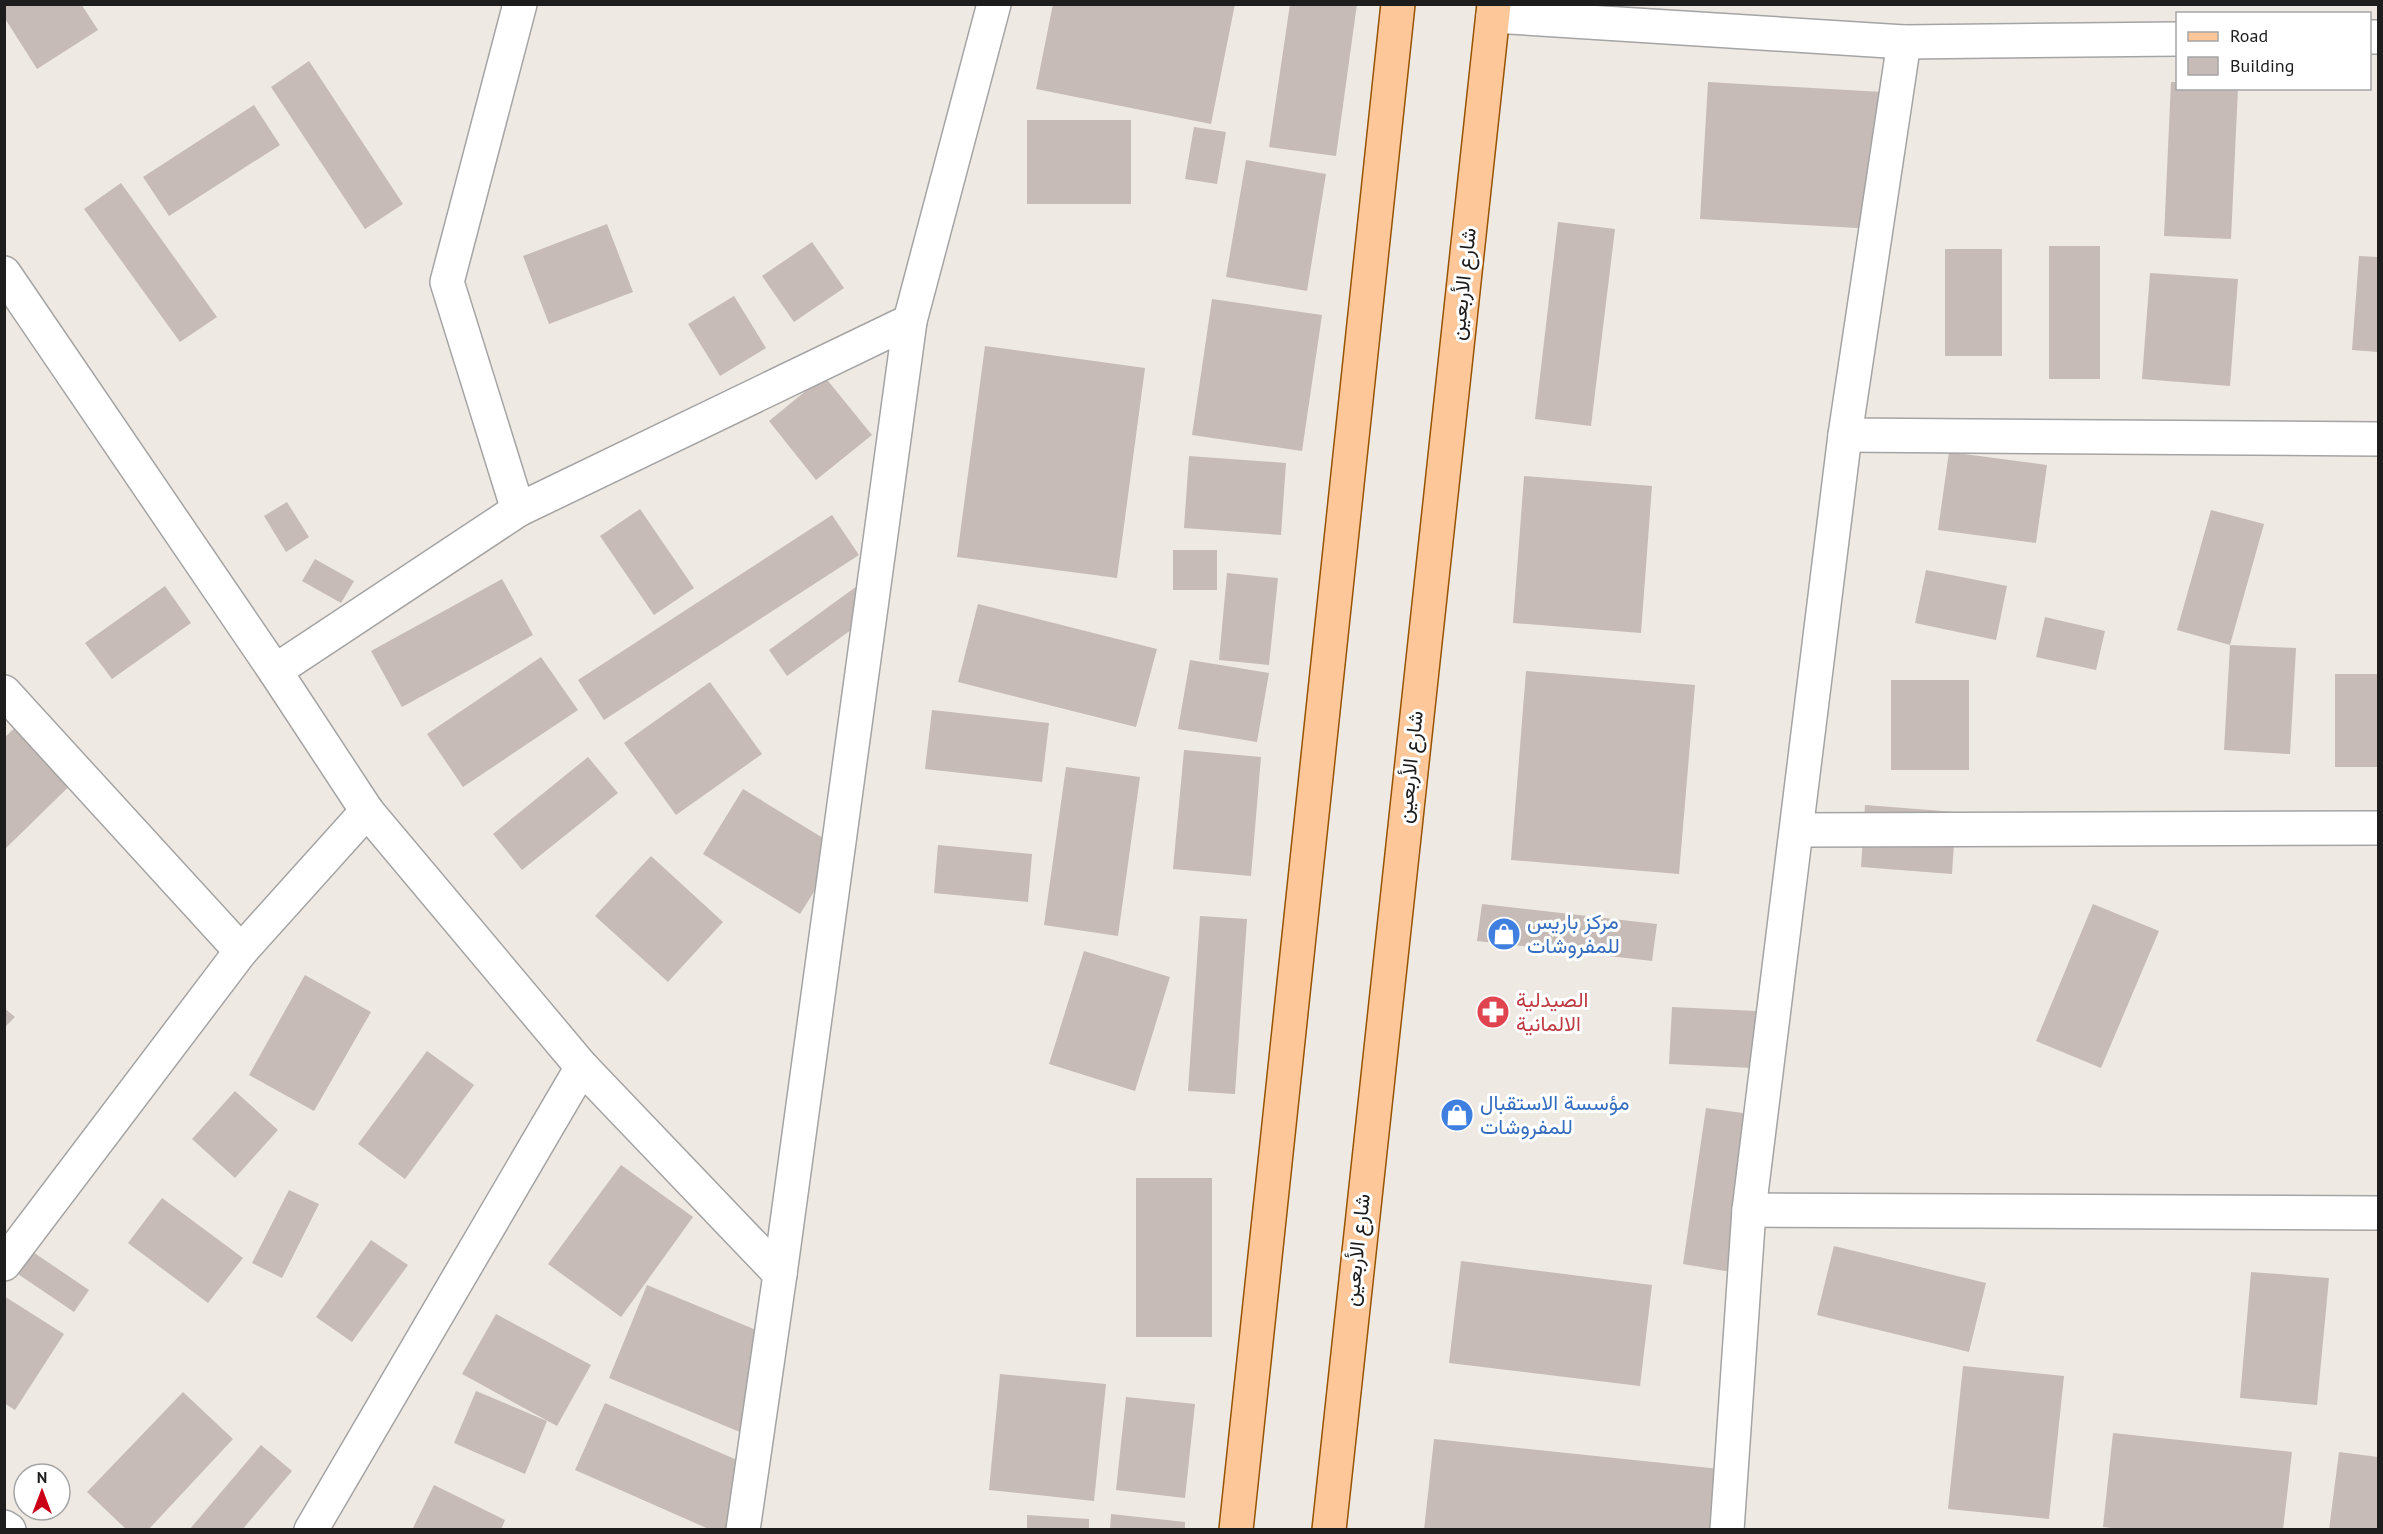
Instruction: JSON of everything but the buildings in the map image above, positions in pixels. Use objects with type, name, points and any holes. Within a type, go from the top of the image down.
[{"type":"main road","points":[[1236,1530],[1398,4]]},
{"type":"main road","name":"شارع الأربعين","points":[[1329,1530],[1493,10]]},
{"type":"street","points":[[518,510],[447,282],[520,4]]},
{"type":"street","points":[[743,1530],[910,321],[994,4]]},
{"type":"street","points":[[1493,10],[1904,42],[2176,39]]},
{"type":"street","points":[[1727,1530],[1749,1210],[1798,830],[1845,435],[1904,42]]},
{"type":"street","points":[[4,273],[275,671],[367,811],[582,1067],[780,1274]]},
{"type":"street","points":[[275,671],[518,510],[910,321]]},
{"type":"street","points":[[1845,435],[2379,439]]},
{"type":"street","points":[[4,692],[242,951]]},
{"type":"street","points":[[4,1264],[242,951],[367,811]]},
{"type":"street","points":[[1798,830],[2379,828]]},
{"type":"street","points":[[311,1530],[582,1067]]},
{"type":"street","points":[[1749,1210],[2379,1213]]},
{"type":"street","points":[[4,1527],[9,1530]]},
{"type":"place","name":"مركز باريس للمفروشات","points":[[1504,934]]},
{"type":"place","name":"الصيدلية الالمانية","points":[[1493,1012]]},
{"type":"place","name":"مؤسسة الاستقبال للمفروشات","points":[[1457,1115]]}]
